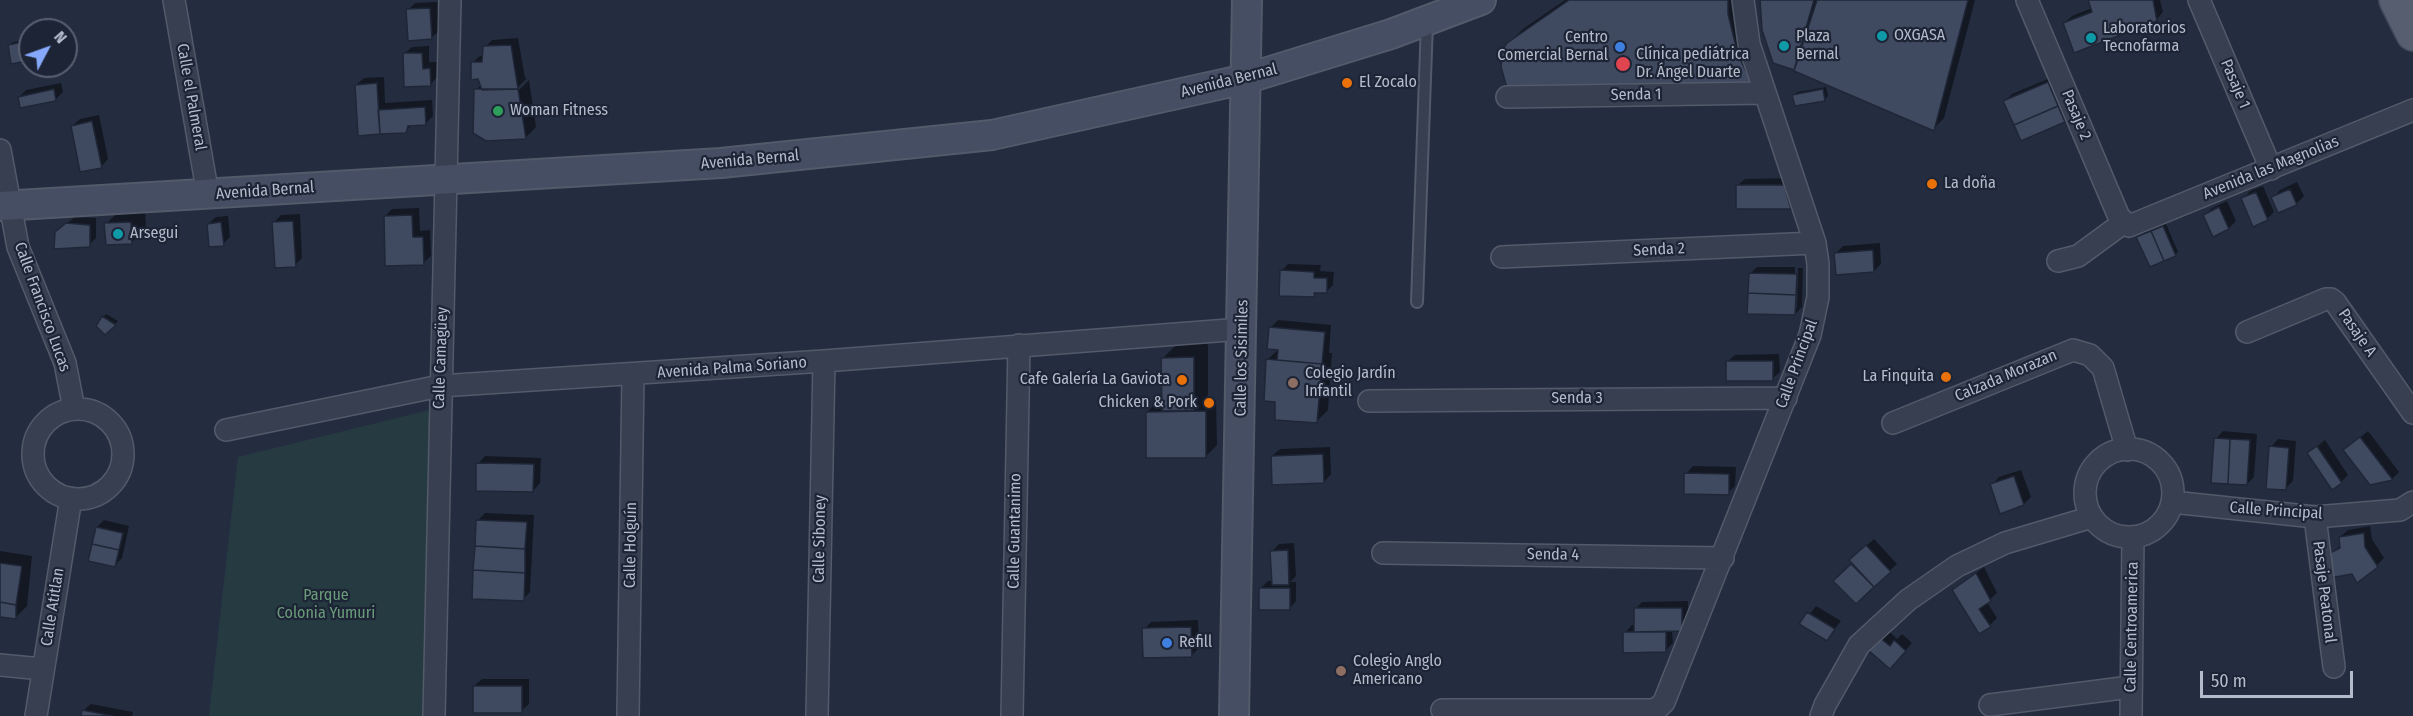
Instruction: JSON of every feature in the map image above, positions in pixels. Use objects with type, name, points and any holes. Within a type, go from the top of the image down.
[{"type":"main road","name":"Calle los Sisimiles","points":[[1234,716],[1247,0]]},
{"type":"main road","name":"Avenida Bernal","points":[[6,206],[721,163],[992,135],[1245,79],[1427,22],[1481,0]]},
{"type":"main road","points":[[2396,0],[2413,33]]},
{"type":"street","name":"Calle el Palmeral","points":[[174,0],[208,195]]},
{"type":"street","name":"Calle Camagüey","points":[[434,716],[450,0]]},
{"type":"street","name":"Calle Principal","points":[[1442,710],[1651,710],[1658,708],[1664,702],[1786,398],[1816,315],[1819,280],[1815,243],[1749,44],[1743,0]]},
{"type":"street","name":"Pasaje 2","points":[[2027,0],[2126,224]]},
{"type":"street","name":"Pasaje 1","points":[[2199,0],[2271,169]]},
{"type":"street","name":"Senda 1","points":[[1507,97],[1764,93]]},
{"type":"street","name":"Avenida las Magnolias","points":[[2058,261],[2078,256],[2126,224],[2271,169],[2413,110]]},
{"type":"street","name":"Calle Francisco Lucas","points":[[0,150],[6,206],[18,247],[65,363],[74,409]]},
{"type":"street","name":"Senda 2","points":[[1502,257],[1815,243]]},
{"type":"street","name":"Pasaje A","points":[[2247,332],[2326,299],[2331,299],[2413,413]]},
{"type":"street","name":"Avenida Palma Soriano","points":[[226,430],[440,386],[824,361],[1018,345],[1202,334],[1242,329]]},
{"type":"street","name":"Calle Guantanimo","points":[[1012,716],[1018,345]]},
{"type":"street","name":"Calzada Morazan","points":[[1893,423],[2066,351],[2081,351],[2096,358],[2106,374],[2127,450]]},
{"type":"street","name":"Calle Siboney","points":[[817,716],[824,361]]},
{"type":"street","name":"Calle Holguín","points":[[628,716],[633,374]]},
{"type":"street","name":"Senda 3","points":[[1369,400],[1786,398]]},
{"type":"street","points":[[74,409],[89,410],[112,423],[123,448],[123,461],[115,479],[101,493],[88,498],[71,498],[48,487],[39,476],[34,462],[34,447],[38,433],[47,421],[60,412],[74,409]]},
{"type":"street","points":[[2127,450],[2140,451],[2159,461],[2171,480],[2172,502],[2165,519],[2159,526],[2142,536],[2123,537],[2105,530],[2092,517],[2085,497],[2088,476],[2100,460],[2109,454],[2127,450]]},
{"type":"street","name":"Calle Atitlan","points":[[36,716],[71,498]]},
{"type":"street","name":"Calle Principal","points":[[2172,502],[2315,517],[2400,510],[2413,502]]},
{"type":"street","points":[[1821,716],[1859,645],[1908,600],[1957,566],[2005,543],[2092,517]]},
{"type":"street","name":"Pasaje Peatonal","points":[[2315,517],[2334,667]]},
{"type":"street","name":"Calle Centroamerica","points":[[2131,716],[2133,537]]},
{"type":"street","name":"Senda 4","points":[[1383,553],[1723,558]]},
{"type":"street","points":[[0,665],[42,669]]},
{"type":"street","points":[[1990,705],[2130,687]]},
{"type":"lane","points":[[1417,302],[1427,22]]},
{"type":"green space","name":"Parque Colonia Yumuri","points":[[434,409],[428,716],[209,716],[238,457]]},
{"type":"building","name":"Centro Comercial Bernal","points":[[1569,0],[1728,0],[1728,14],[1738,55],[1753,85],[1507,88],[1501,67],[1502,50],[1507,43]]},
{"type":"building","name":"Plaza Bernal","points":[[1760,0],[1814,0],[1794,70],[1773,63],[1762,30]]},
{"type":"building","name":"OXGASA","points":[[1817,0],[1968,0],[1934,131],[1794,71]]},
{"type":"building","name":"Laboratorios Tecnofarma","points":[[2088,0],[2153,0],[2157,21],[2074,53],[2063,23],[2092,12]]},
{"type":"building","points":[[430,8],[432,39],[408,41],[406,9]]},
{"type":"building","points":[[18,43],[18,63],[11,64],[8,45]]},
{"type":"building","points":[[511,45],[518,89],[482,90],[478,79],[471,80],[471,62],[482,62],[483,46]]},
{"type":"building","points":[[403,53],[422,53],[423,69],[430,68],[431,86],[404,87]]},
{"type":"building","points":[[2048,82],[2058,106],[2014,125],[2003,101]]},
{"type":"building","points":[[377,83],[380,134],[358,136],[355,85]]},
{"type":"building","points":[[54,89],[56,101],[20,108],[18,97]]},
{"type":"building","name":"Woman Fitness","points":[[474,89],[518,89],[526,139],[486,141],[473,133]]},
{"type":"building","points":[[1823,89],[1825,101],[1795,106],[1792,95]]},
{"type":"building","points":[[2058,106],[2065,122],[2021,141],[2014,125]]},
{"type":"building","points":[[425,107],[426,125],[408,126],[406,133],[380,134],[378,110]]},
{"type":"building","points":[[92,121],[102,168],[80,172],[71,126]]},
{"type":"building","points":[[1736,185],[1784,185],[1791,209],[1736,209]]},
{"type":"building","points":[[2290,189],[2297,205],[2278,213],[2271,197]]},
{"type":"building","points":[[2256,192],[2268,220],[2253,227],[2241,198]]},
{"type":"building","points":[[2219,207],[2229,229],[2213,237],[2203,215]]},
{"type":"building","points":[[412,215],[413,237],[423,237],[424,265],[385,266],[384,216]]},
{"type":"building","points":[[293,221],[296,267],[275,268],[272,222]]},
{"type":"building","name":"Arsegui","points":[[131,222],[132,244],[106,245],[104,223]]},
{"type":"building","points":[[221,222],[224,246],[209,247],[207,224]]},
{"type":"building","points":[[66,223],[90,225],[90,247],[54,249],[55,232]]},
{"type":"building","points":[[2163,226],[2176,256],[2164,261],[2151,231]]},
{"type":"building","points":[[2151,231],[2164,261],[2150,267],[2136,237]]},
{"type":"building","points":[[1873,250],[1874,272],[1836,275],[1834,253]]},
{"type":"building","points":[[1280,270],[1314,272],[1314,278],[1327,278],[1327,293],[1314,293],[1315,297],[1279,296]]},
{"type":"building","points":[[1749,273],[1797,274],[1796,295],[1748,293]]},
{"type":"building","points":[[1748,293],[1796,295],[1795,315],[1747,314]]},
{"type":"building","points":[[102,316],[116,325],[105,335],[96,326]]},
{"type":"building","points":[[1269,327],[1325,332],[1322,364],[1277,360],[1278,350],[1267,349]]},
{"type":"building","points":[[1194,357],[1194,410],[1162,411],[1161,358]]},
{"type":"building","name":"Colegio Jardín Infantil","points":[[1266,359],[1322,364],[1317,423],[1275,420],[1275,402],[1264,401]]},
{"type":"building","points":[[1726,361],[1773,361],[1773,381],[1726,381]]},
{"type":"building","points":[[1206,411],[1206,458],[1146,458],[1146,412]]},
{"type":"building","points":[[2360,437],[2393,480],[2370,485],[2343,450]]},
{"type":"building","points":[[2214,438],[2230,439],[2228,484],[2211,483]]},
{"type":"building","points":[[2230,439],[2250,440],[2247,485],[2228,484]]},
{"type":"building","points":[[2269,446],[2289,448],[2286,490],[2266,489]]},
{"type":"building","points":[[2317,446],[2342,483],[2332,490],[2307,453]]},
{"type":"building","points":[[1323,454],[1324,483],[1272,485],[1271,456]]},
{"type":"building","points":[[476,463],[534,464],[533,492],[476,491]]},
{"type":"building","points":[[1684,473],[1729,474],[1729,495],[1684,494]]},
{"type":"building","points":[[2014,476],[2024,505],[2000,514],[1990,484]]},
{"type":"building","points":[[476,520],[527,522],[525,549],[475,546]]},
{"type":"building","points":[[96,527],[123,533],[119,550],[92,544]]},
{"type":"building","points":[[2364,533],[2365,547],[2378,567],[2357,583],[2352,574],[2330,578],[2328,554],[2340,548],[2339,537]]},
{"type":"building","points":[[92,544],[119,550],[115,567],[88,561]]},
{"type":"building","points":[[1866,545],[1891,572],[1874,587],[1849,560]]},
{"type":"building","points":[[475,546],[525,549],[525,573],[473,570]]},
{"type":"building","points":[[1288,550],[1289,585],[1272,585],[1270,551]]},
{"type":"building","points":[[0,563],[22,566],[16,605],[0,602]]},
{"type":"building","points":[[1851,564],[1874,587],[1856,604],[1833,581]]},
{"type":"building","points":[[473,570],[525,573],[524,601],[472,599]]},
{"type":"building","points":[[1976,573],[1991,601],[1979,609],[1991,627],[1979,634],[1952,590]]},
{"type":"building","points":[[1259,588],[1290,588],[1290,610],[1259,610]]},
{"type":"building","points":[[0,602],[16,605],[16,619],[0,617]]},
{"type":"building","points":[[1634,608],[1682,608],[1682,631],[1634,632]]},
{"type":"building","points":[[1807,612],[1835,629],[1827,641],[1799,624]]},
{"type":"building","name":"Refill","points":[[1191,627],[1192,657],[1143,658],[1142,628]]},
{"type":"building","points":[[1623,632],[1666,632],[1666,652],[1623,653]]},
{"type":"building","points":[[1879,637],[1890,646],[1894,640],[1906,651],[1890,669],[1868,650]]},
{"type":"building","points":[[473,686],[522,686],[522,713],[473,713]]},
{"type":"building","points":[[82,710],[113,716],[81,716]]},
{"type":"place","name":"OXGASA","points":[[1882,36]]},
{"type":"place","name":"Laboratorios Tecnofarma","points":[[2091,38]]},
{"type":"place","name":"Plaza Bernal","points":[[1784,46]]},
{"type":"place","name":"Centro Comercial Bernal","points":[[1620,47]]},
{"type":"place","name":"Clínica pediátrica Dr. Ángel Duarte","points":[[1623,64]]},
{"type":"place","name":"El Zocalo","points":[[1347,83]]},
{"type":"place","name":"Woman Fitness","points":[[498,111]]},
{"type":"place","name":"La doña","points":[[1932,184]]},
{"type":"place","name":"Arsegui","points":[[118,234]]},
{"type":"place","name":"La Finquita","points":[[1946,377]]},
{"type":"place","name":"Cafe Galería La Gaviota","points":[[1182,380]]},
{"type":"place","name":"Colegio Jardín Infantil","points":[[1293,383]]},
{"type":"place","name":"Chicken & Pork","points":[[1209,403]]},
{"type":"place","name":"Refill","points":[[1167,643]]},
{"type":"place","name":"Colegio Anglo Americano","points":[[1341,671]]}]
